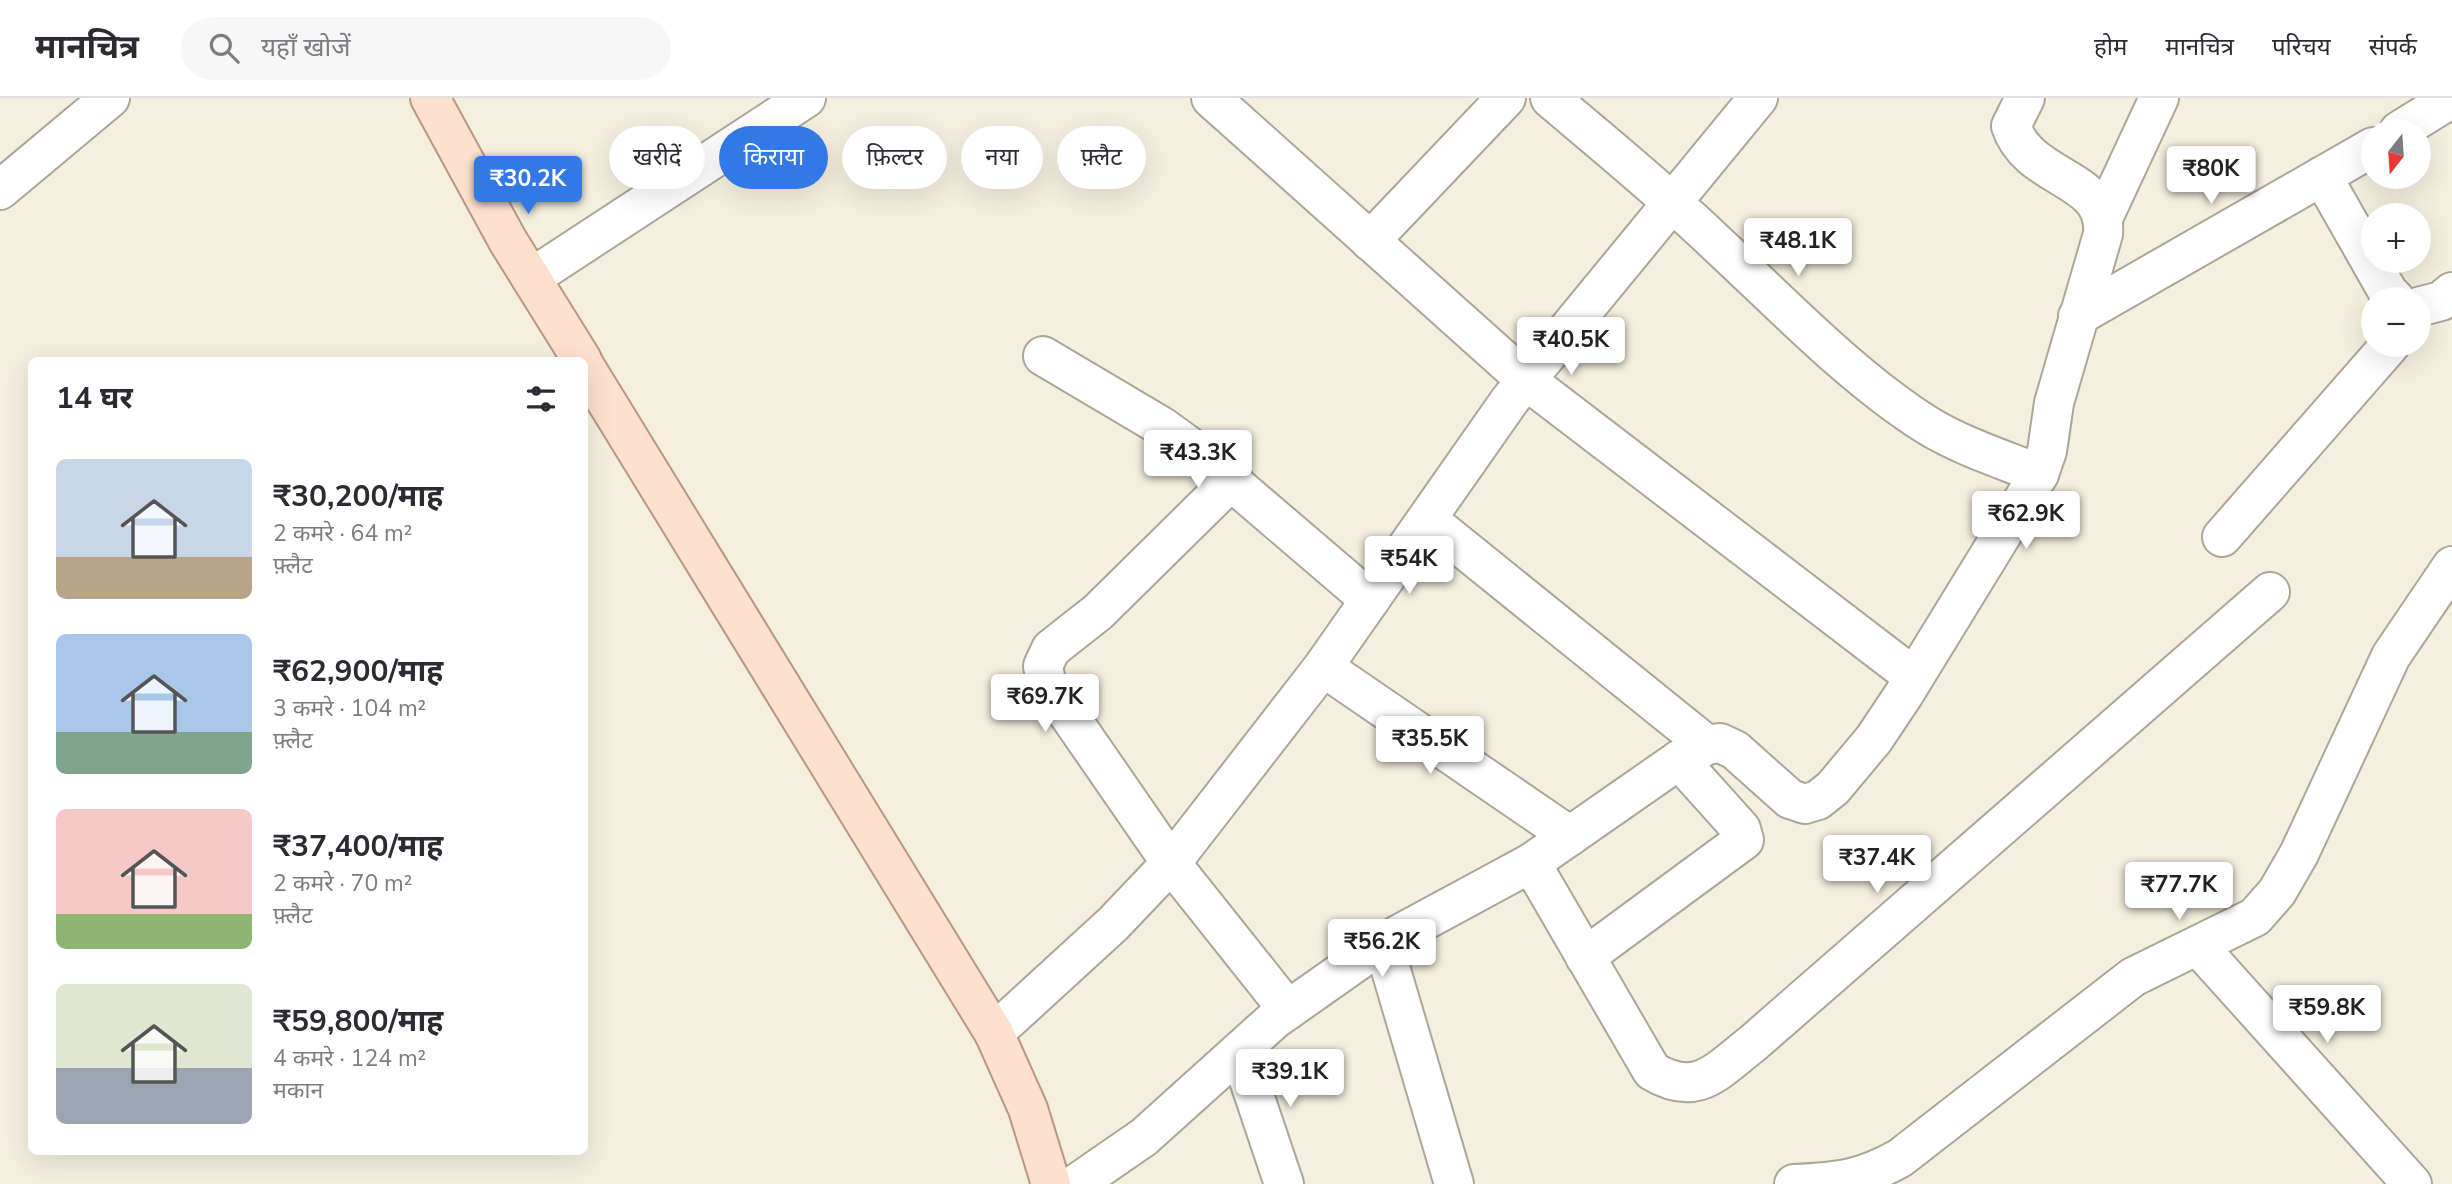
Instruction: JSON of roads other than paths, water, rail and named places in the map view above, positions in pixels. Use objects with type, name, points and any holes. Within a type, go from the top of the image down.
[{"type":"main road","points":[[430,98],[531,278],[579,357]]},
{"type":"main road","points":[[588,371],[994,1033],[1028,1109],[1051,1184]]},
{"type":"street","points":[[0,190],[110,98]]},
{"type":"street","points":[[531,278],[806,98]]},
{"type":"street","points":[[1211,98],[1526,380],[1914,677]]},
{"type":"street","points":[[1370,241],[1506,98]]},
{"type":"street","points":[[1550,98],[1672,201],[1813,334],[1899,405],[1928,425],[1964,443],[2039,474]]},
{"type":"street","points":[[994,1033],[1113,924],[1171,863],[1323,667],[1526,380],[1758,98]]},
{"type":"street","points":[[2025,98],[2011,126],[2017,144],[2033,160],[2094,198],[2104,216]]},
{"type":"street","points":[[2418,119],[2452,98]]},
{"type":"street","points":[[1076,1184],[1144,1137],[1287,1010],[1382,943],[1531,863],[1693,752],[1720,743],[1735,750],[1790,799],[1805,804],[1818,800],[1833,788],[1874,739],[2039,474],[2047,451],[2054,403],[2103,234],[2104,216],[2162,104]]},
{"type":"street","points":[[2078,316],[2361,154]]},
{"type":"street","points":[[2322,176],[2385,287]]},
{"type":"street","points":[[1043,356],[1161,426],[1233,479],[1370,600]]},
{"type":"street","points":[[2222,537],[2380,357]]},
{"type":"street","points":[[1233,479],[1098,612],[1051,649],[1042,666],[1046,682],[1171,863],[1287,1010]]},
{"type":"street","points":[[1427,519],[1693,752],[1741,829],[1744,840],[1585,957]]},
{"type":"street","points":[[1794,1184],[1892,1178],[1900,1158],[2133,977],[2255,917],[2277,892],[2299,854],[2391,656],[2452,566]]},
{"type":"street","points":[[1531,863],[1652,1071],[1669,1081],[1686,1086],[1705,1078],[1752,1044],[2270,592]]},
{"type":"street","points":[[1323,667],[1570,836]]},
{"type":"street","points":[[1382,943],[1454,1184]]},
{"type":"street","points":[[2198,946],[2402,1180]]},
{"type":"street","points":[[1240,1053],[1284,1184]]}]
